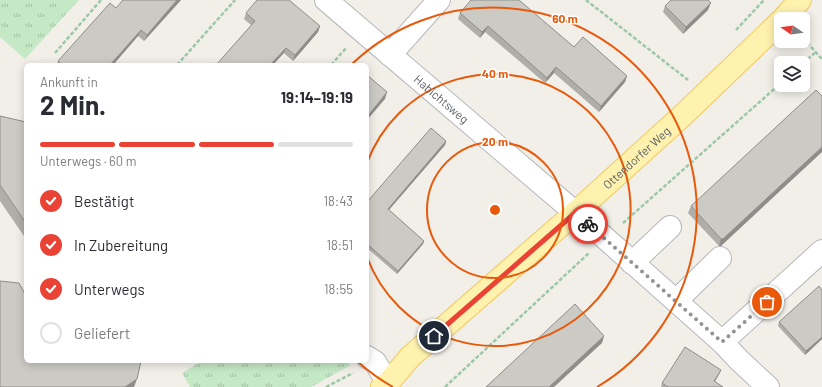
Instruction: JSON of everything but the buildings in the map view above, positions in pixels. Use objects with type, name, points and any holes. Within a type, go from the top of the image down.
[{"type":"main road","points":[[789,12],[800,0]]},
{"type":"main road","name":"Ottendorfer Weg","points":[[385,385],[410,357],[575,213],[682,116],[774,28]]},
{"type":"street","name":"Habichtsweg","points":[[326,0],[605,238],[722,342],[768,387]]},
{"type":"street","points":[[390,55],[439,0]]},
{"type":"street","points":[[632,263],[670,227]]},
{"type":"street","points":[[722,342],[822,251]]},
{"type":"street","points":[[676,301],[720,258]]},
{"type":"street","points":[[369,358],[375,362],[385,385]]},
{"type":"path","points":[[55,52],[102,0]]},
{"type":"path","points":[[179,63],[235,0]]},
{"type":"path","points":[[586,0],[689,81]]},
{"type":"path","points":[[810,46],[822,59]]},
{"type":"path","points":[[810,57],[816,52]]},
{"type":"path","points":[[445,387],[605,238],[774,89]]},
{"type":"green space","points":[[0,0],[79,0],[25,59],[0,37]]},
{"type":"green space","points":[[199,363],[348,363],[351,365],[311,387],[190,387],[182,373]]},
{"type":"way so far","points":[[588,224],[722,342],[767,302]]},
{"type":"route","points":[[434,336],[575,213],[588,224]]}]
